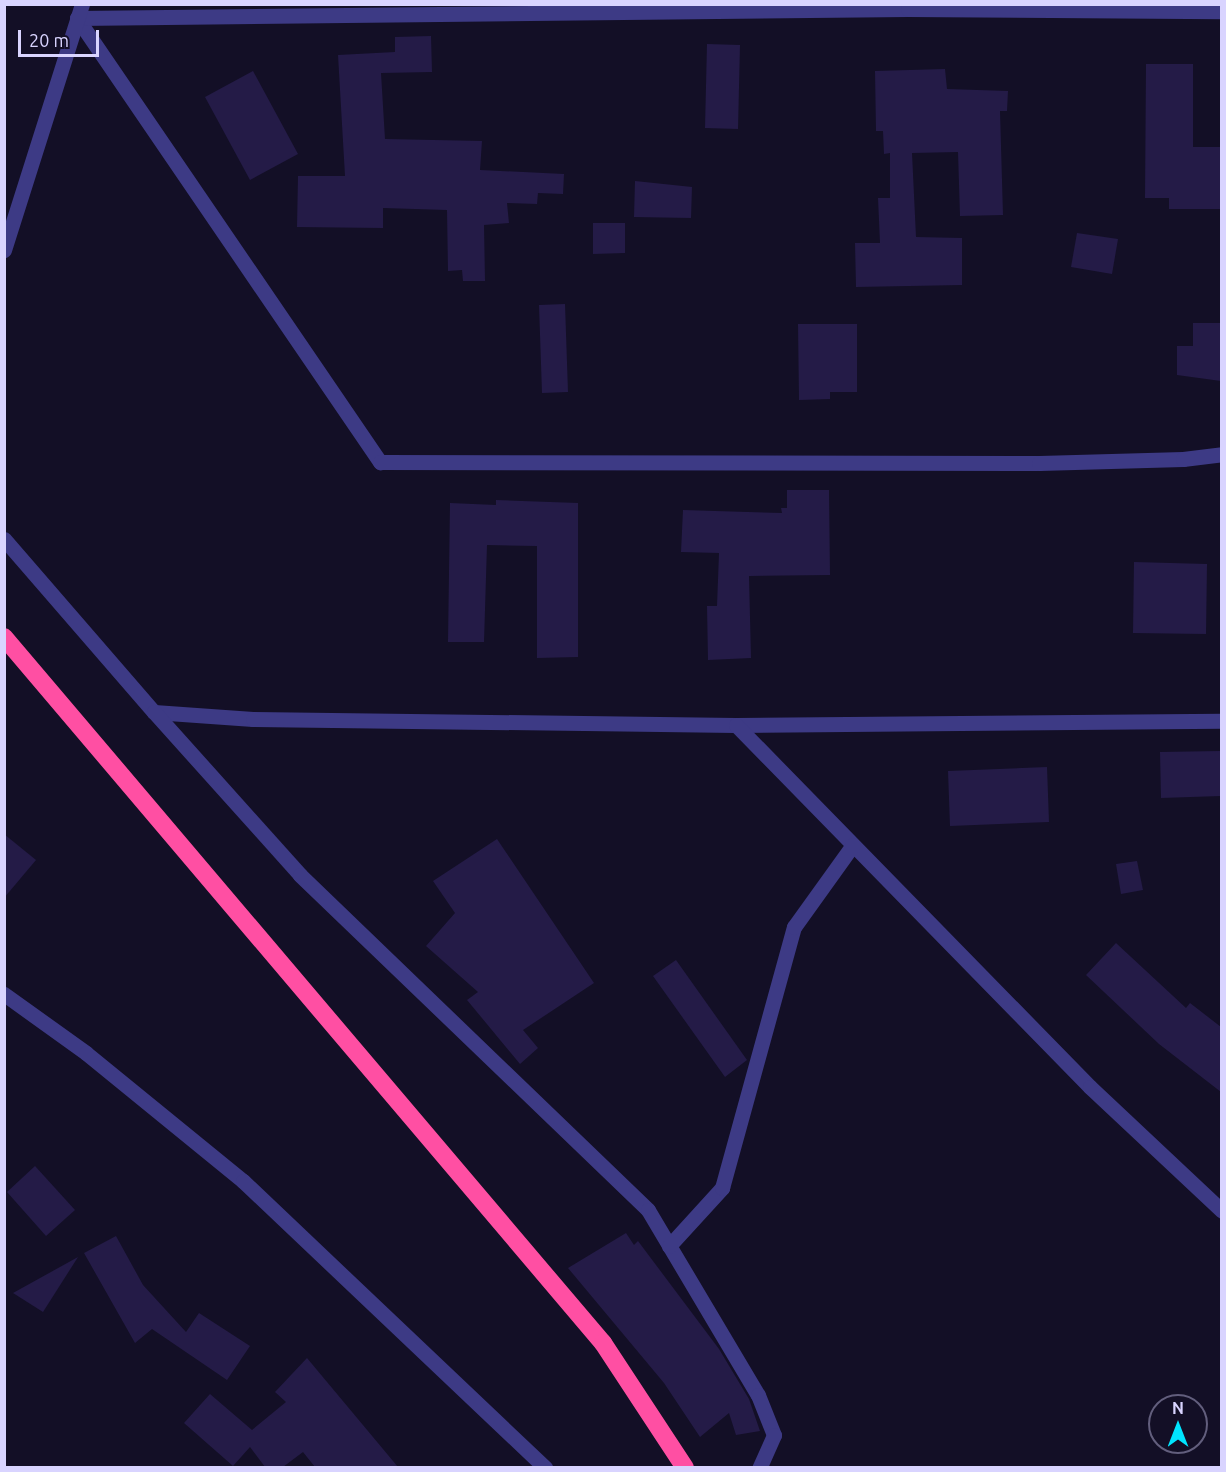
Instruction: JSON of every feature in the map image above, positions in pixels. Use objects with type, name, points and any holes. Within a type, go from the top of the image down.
[{"type":"highway","points":[[4,637],[603,1343],[685,1467]]},
{"type":"street","points":[[80,11],[908,7],[1221,11]]},
{"type":"street","points":[[4,250],[80,11]]},
{"type":"street","points":[[80,11],[381,462],[1039,463],[1183,459],[1221,454]]},
{"type":"street","points":[[4,539],[154,712],[300,875],[648,1210],[758,1395],[774,1434],[759,1467]]},
{"type":"street","points":[[154,712],[253,719],[735,725],[1221,721]]},
{"type":"street","points":[[735,725],[1090,1087],[1221,1211]]},
{"type":"street","points":[[669,1246],[722,1188],[794,927],[853,845]]},
{"type":"street","points":[[4,994],[86,1053],[243,1181],[545,1467]]},
{"type":"building","points":[[431,36],[432,72],[381,73],[385,139],[482,141],[480,170],[564,174],[563,194],[538,193],[537,204],[507,203],[509,223],[484,225],[485,281],[463,281],[462,270],[448,271],[447,210],[383,208],[383,228],[297,227],[298,176],[345,176],[338,55],[395,52],[395,37]]},
{"type":"building","points":[[707,44],[740,45],[738,129],[705,128]]},
{"type":"building","points":[[1146,64],[1193,64],[1193,147],[1221,147],[1221,209],[1169,209],[1169,198],[1145,198]]},
{"type":"building","points":[[945,69],[947,89],[1008,91],[1007,111],[1000,111],[1003,215],[960,216],[958,152],[912,153],[916,237],[962,238],[962,285],[856,287],[855,243],[880,243],[878,198],[890,198],[890,153],[884,154],[883,131],[876,131],[875,71]]},
{"type":"building","points":[[253,71],[298,154],[250,180],[205,97]]},
{"type":"building","points":[[635,181],[692,187],[691,218],[634,217]]},
{"type":"building","points":[[593,223],[625,223],[625,253],[593,254]]},
{"type":"building","points":[[1077,233],[1118,239],[1112,274],[1071,267]]},
{"type":"building","points":[[565,304],[568,392],[542,393],[539,305]]},
{"type":"building","points":[[1193,323],[1221,323],[1221,381],[1177,375],[1177,346],[1193,346]]},
{"type":"building","points":[[798,324],[857,324],[857,392],[830,392],[830,399],[799,400]]},
{"type":"building","points":[[787,490],[829,490],[830,575],[749,576],[751,658],[708,660],[707,606],[717,606],[719,553],[681,552],[683,510],[782,513],[781,508],[787,508]]},
{"type":"building","points":[[496,500],[578,503],[578,657],[537,658],[537,546],[487,545],[484,642],[448,642],[450,503],[496,505]]},
{"type":"building","points":[[1134,562],[1207,564],[1206,634],[1133,633]]},
{"type":"building","points":[[1220,751],[1221,796],[1161,798],[1160,752]]},
{"type":"building","points":[[1047,767],[1049,822],[950,826],[948,771]]},
{"type":"building","points":[[4,834],[36,860],[4,898]]},
{"type":"building","points":[[497,839],[594,983],[523,1030],[538,1048],[520,1064],[467,1000],[478,992],[426,946],[455,913],[433,881]]},
{"type":"building","points":[[1137,861],[1143,890],[1121,894],[1116,864]]},
{"type":"building","points":[[1116,943],[1186,1008],[1190,1003],[1221,1027],[1221,1092],[1159,1044],[1086,975]]},
{"type":"building","points":[[676,960],[747,1060],[725,1077],[653,976]]},
{"type":"building","points":[[35,1166],[75,1210],[46,1236],[7,1192]]},
{"type":"building","points":[[626,1233],[634,1245],[638,1241],[719,1349],[749,1399],[760,1431],[736,1435],[729,1413],[700,1437],[664,1383],[568,1268]]},
{"type":"building","points":[[116,1236],[143,1285],[186,1332],[199,1313],[250,1346],[227,1380],[152,1329],[135,1343],[84,1253]]},
{"type":"building","points":[[78,1257],[43,1312],[13,1293]]},
{"type":"building","points":[[307,1358],[398,1467],[315,1467],[303,1452],[283,1467],[265,1467],[250,1447],[233,1466],[184,1423],[210,1394],[252,1430],[286,1402],[275,1392]]}]
